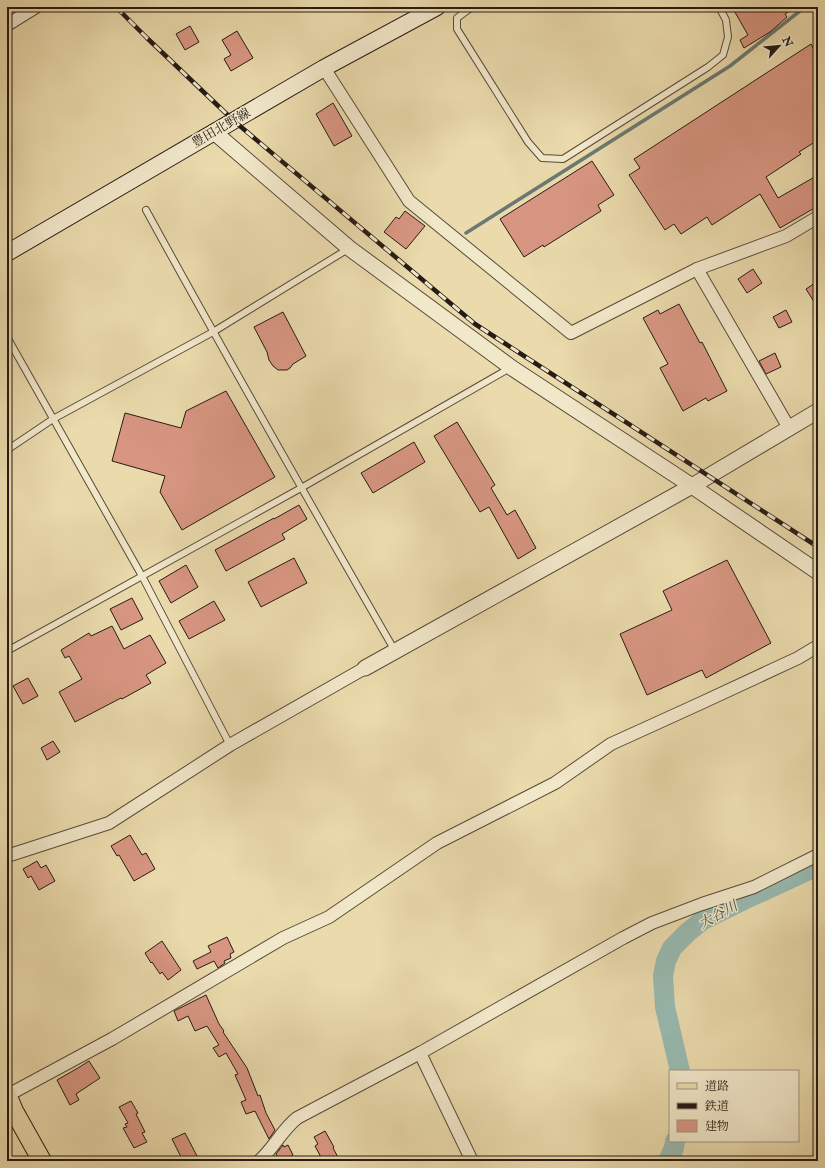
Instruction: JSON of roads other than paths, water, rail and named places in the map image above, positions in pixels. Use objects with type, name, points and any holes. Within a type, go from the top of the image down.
[{"type":"main road","name":"豊田北野線","points":[[7,253],[324,68],[437,7]]},
{"type":"main road","points":[[9,1103],[42,1161]]},
{"type":"street","points":[[7,25],[36,7]]},
{"type":"street","points":[[324,68],[409,200],[571,333],[697,269],[786,236],[818,217]]},
{"type":"street","points":[[214,132],[349,248],[512,368],[692,486],[818,572]]},
{"type":"street","points":[[697,269],[789,428]]},
{"type":"street","points":[[7,856],[109,823],[230,745],[692,486],[818,411]]},
{"type":"street","points":[[9,1103],[112,1039],[283,938],[329,917],[437,843],[555,783],[611,744],[798,658],[818,646]]},
{"type":"street","points":[[260,1161],[288,1126],[297,1118],[420,1053],[623,938],[652,923],[702,904],[754,887],[818,855]]},
{"type":"street","points":[[420,1053],[472,1161]]},
{"type":"lane","points":[[472,7],[458,18],[457,29],[528,142],[542,158],[562,159],[708,67],[723,55],[728,37],[726,20],[719,7]]},
{"type":"lane","points":[[146,210],[301,488],[396,652]]},
{"type":"lane","points":[[7,450],[53,419],[213,332],[349,248]]},
{"type":"lane","points":[[7,337],[142,576],[230,745]]},
{"type":"lane","points":[[7,651],[301,488],[512,368]]},
{"type":"waterway","points":[[466,233],[730,66],[805,7]]},
{"type":"waterway","name":"大谷川","points":[[680,1070],[665,1007],[663,976],[666,961],[672,948],[703,920],[818,866]]},
{"type":"waterway","name":"大谷川","points":[[668,1161],[674,1148],[675,1142]]},
{"type":"railway","points":[[116,7],[234,121],[475,324],[818,547]]}]
